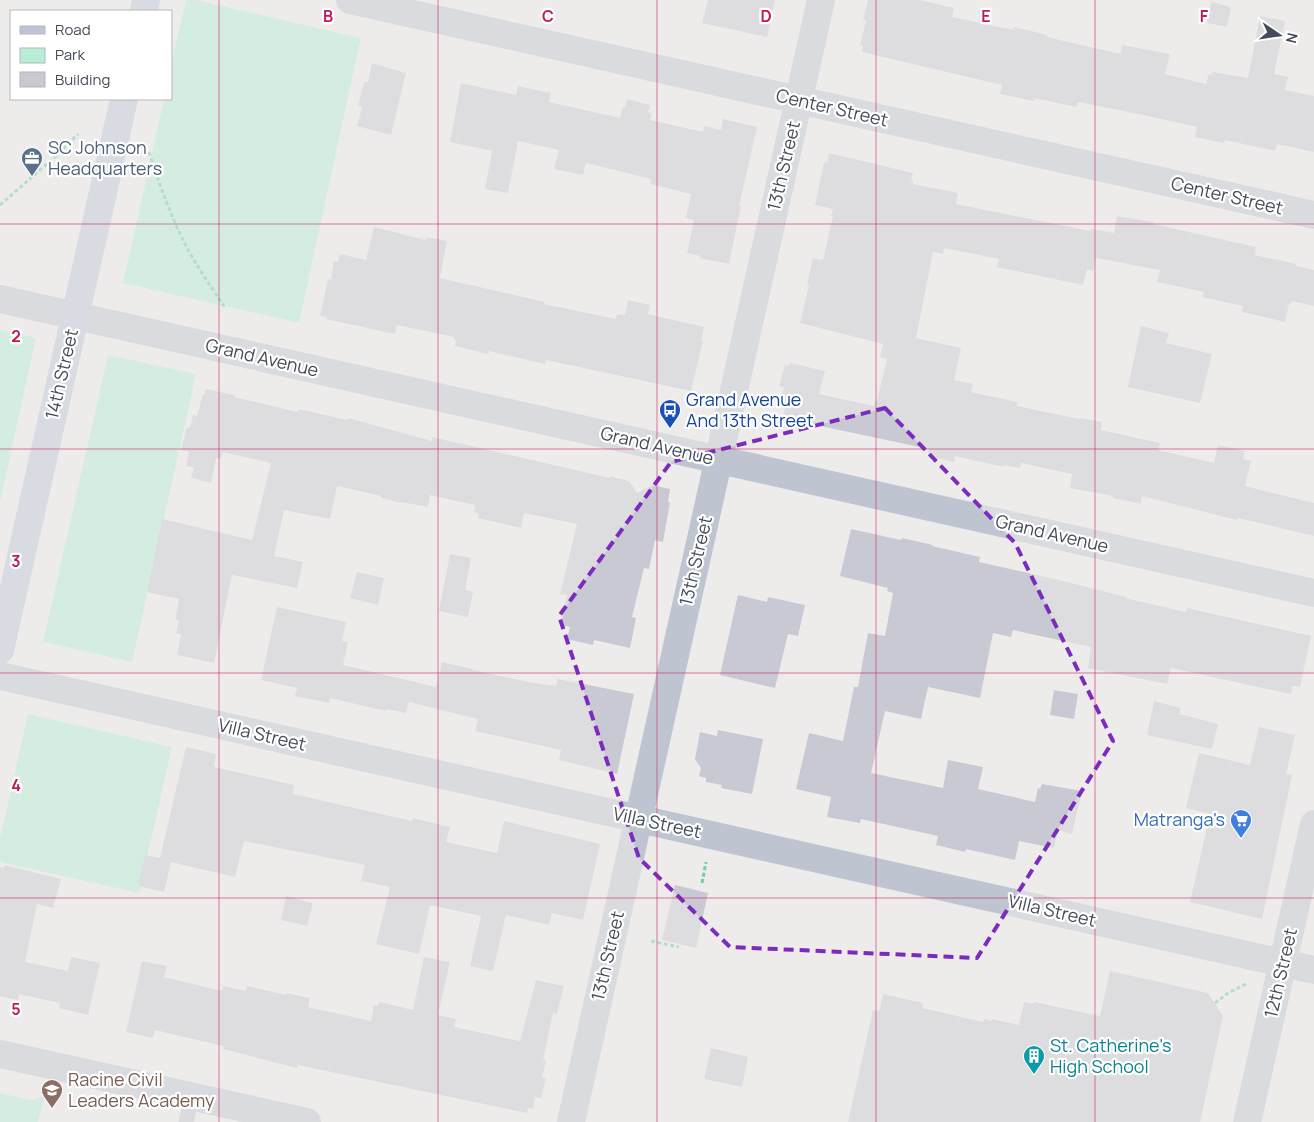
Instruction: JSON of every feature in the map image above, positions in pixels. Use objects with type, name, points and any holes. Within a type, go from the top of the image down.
[{"type":"main road","name":"14th Street","points":[[0,650],[124,100]]},
{"type":"street","name":"Center Street","points":[[350,0],[1314,215]]},
{"type":"street","name":"13th Street","points":[[571,1122],[821,0]]},
{"type":"street","name":"Grand Avenue","points":[[0,299],[1314,593]]},
{"type":"street","name":"Villa Street","points":[[0,676],[1314,970]]},
{"type":"street","name":"12th Street","points":[[1248,1122],[1314,824]]},
{"type":"street","points":[[0,1054],[189,1109],[307,1122]]},
{"type":"path","points":[[0,205],[78,134]]},
{"type":"path","points":[[149,152],[163,194],[183,239],[226,310]]},
{"type":"path","points":[[651,941],[679,947]]},
{"type":"path","points":[[1215,1004],[1228,994],[1249,983]]},
{"type":"highlighted area","points":[[885,408],[1015,543],[1113,741],[977,958],[730,947],[639,858],[559,616],[671,462]]},
{"type":"green space","points":[[186,0],[196,0],[361,38],[299,323],[123,283],[164,100],[172,100],[172,61]]},
{"type":"green space","points":[[0,330],[36,338],[0,502]]},
{"type":"green space","points":[[108,355],[196,374],[132,662],[43,642]]},
{"type":"green space","points":[[28,714],[172,747],[139,893],[0,862],[0,839]]},
{"type":"green space","points":[[0,1093],[32,1100],[45,1095],[38,1122],[0,1122]]},
{"type":"building","points":[[708,0],[775,0],[767,37],[702,23]]},
{"type":"building","points":[[868,0],[920,0],[954,8],[952,17],[1013,30],[1014,27],[1048,35],[1047,37],[1116,53],[1121,53],[1122,45],[1170,54],[1165,74],[1206,84],[1209,74],[1212,75],[1213,72],[1248,78],[1260,16],[1285,21],[1274,74],[1288,77],[1285,90],[1314,96],[1314,152],[1277,144],[1275,151],[1225,140],[1224,143],[1195,137],[1197,127],[1143,115],[1078,102],[1076,107],[1035,98],[1034,101],[1000,94],[1002,85],[862,52],[863,46],[860,45],[866,21],[863,20]]},
{"type":"building","points":[[1211,2],[1231,7],[1227,27],[1207,23]]},
{"type":"building","points":[[372,63],[406,73],[391,135],[357,126],[362,107],[358,106],[364,82],[368,82]]},
{"type":"building","points":[[461,83],[516,95],[518,86],[551,93],[549,102],[620,118],[627,99],[650,105],[648,112],[652,113],[650,120],[703,132],[704,126],[721,130],[723,119],[757,127],[739,205],[741,206],[729,264],[699,258],[700,256],[687,253],[694,220],[686,218],[691,194],[650,184],[651,179],[586,163],[583,175],[554,169],[559,150],[518,141],[508,193],[485,189],[492,151],[450,142]]},
{"type":"building","points":[[829,153],[913,173],[911,180],[913,184],[958,193],[956,204],[1090,231],[1091,229],[1114,233],[1117,216],[1153,222],[1153,224],[1256,247],[1255,255],[1314,270],[1314,306],[1292,301],[1289,304],[1285,322],[1242,312],[1243,306],[1202,297],[1204,292],[1157,282],[1160,270],[1096,258],[1093,271],[1087,269],[1083,285],[997,267],[999,259],[944,248],[943,254],[933,252],[916,338],[961,348],[954,380],[973,384],[971,392],[1017,402],[1017,406],[1102,422],[1101,430],[1160,443],[1158,450],[1214,463],[1218,445],[1245,451],[1243,459],[1251,461],[1245,486],[1314,503],[1314,536],[1238,518],[1237,520],[1142,496],[1141,504],[1113,498],[1113,496],[1070,488],[1072,474],[1021,463],[1020,468],[1004,465],[1004,467],[955,456],[954,462],[928,456],[929,449],[783,418],[785,407],[779,406],[784,387],[779,386],[785,365],[789,366],[790,363],[825,371],[819,394],[874,406],[875,401],[877,401],[887,359],[880,357],[883,344],[800,323],[813,258],[823,260],[833,216],[831,216],[833,209],[815,205],[824,162],[827,163]]},
{"type":"building","points":[[374,227],[426,240],[426,237],[447,241],[440,278],[545,302],[544,304],[616,319],[617,314],[625,315],[628,300],[650,305],[648,314],[704,327],[701,341],[703,341],[691,391],[546,360],[545,364],[489,351],[488,354],[455,346],[456,340],[454,340],[454,337],[397,325],[395,334],[326,319],[326,317],[320,316],[328,279],[331,280],[334,261],[338,262],[340,254],[366,260]]},
{"type":"building","points":[[1141,326],[1169,333],[1166,343],[1212,354],[1200,403],[1128,387]]},
{"type":"building","points":[[206,389],[298,412],[299,409],[347,420],[348,418],[432,441],[432,437],[610,478],[610,476],[629,481],[637,493],[652,485],[670,489],[668,502],[670,502],[663,542],[655,540],[649,569],[644,568],[632,617],[636,618],[630,648],[594,640],[593,645],[567,639],[570,627],[561,625],[567,595],[560,594],[577,524],[524,513],[521,528],[478,518],[479,514],[474,512],[475,505],[430,495],[428,507],[400,503],[381,496],[337,486],[330,519],[284,510],[274,556],[303,562],[297,588],[232,575],[214,663],[177,655],[181,634],[176,633],[179,621],[176,620],[176,615],[179,599],[147,592],[162,519],[252,540],[271,463],[223,452],[221,459],[216,458],[211,483],[191,478],[194,468],[186,466],[189,452],[181,450],[187,427],[190,428],[193,415],[197,416]]},
{"type":"building","points":[[851,529],[933,545],[980,557],[979,562],[1063,581],[1125,598],[1186,612],[1187,608],[1311,636],[1300,687],[1292,686],[1291,694],[1171,668],[1167,684],[1088,668],[1091,647],[1013,630],[1011,637],[993,633],[980,698],[928,687],[921,719],[885,711],[871,773],[943,788],[948,760],[983,767],[978,789],[1035,802],[1038,788],[1040,789],[1042,784],[1082,791],[1072,834],[1058,830],[1054,848],[1019,841],[1015,860],[966,849],[965,852],[936,845],[938,836],[861,819],[860,823],[827,817],[831,797],[796,789],[809,733],[843,741],[854,687],[858,687],[868,633],[885,636],[893,593],[887,591],[888,588],[840,576]]},
{"type":"building","points":[[450,554],[471,558],[465,590],[473,592],[468,617],[439,611]]},
{"type":"building","points":[[357,572],[384,578],[378,605],[350,598]]},
{"type":"building","points":[[738,595],[767,602],[768,597],[805,605],[798,636],[788,634],[775,688],[720,675]]},
{"type":"building","points":[[277,607],[346,622],[342,641],[348,642],[343,665],[436,687],[442,662],[529,682],[556,686],[558,679],[634,694],[617,774],[559,760],[561,750],[475,731],[478,719],[409,702],[406,713],[386,709],[386,711],[330,698],[329,703],[295,696],[297,688],[261,680]]},
{"type":"building","points":[[1054,690],[1078,694],[1074,719],[1050,715]]},
{"type":"building","points":[[1154,701],[1181,708],[1179,714],[1218,724],[1212,749],[1147,735]]},
{"type":"building","name":"Matranga's","points":[[1259,727],[1295,735],[1286,774],[1292,775],[1262,919],[1190,902],[1210,814],[1186,808],[1199,753],[1250,765]]},
{"type":"building","points":[[718,730],[763,739],[752,794],[721,788],[722,785],[706,782],[706,778],[699,776],[701,768],[695,759],[700,732],[717,736]]},
{"type":"building","points":[[186,747],[216,754],[214,767],[294,785],[293,794],[412,821],[413,818],[450,827],[446,842],[497,853],[504,821],[600,844],[583,920],[552,913],[549,925],[506,915],[493,971],[470,966],[481,916],[430,905],[419,954],[376,944],[390,887],[361,881],[365,865],[244,841],[235,877],[171,862],[164,892],[138,886],[145,855],[160,858]]},
{"type":"building","points":[[5,865],[61,879],[53,908],[37,904],[25,962],[68,971],[71,957],[100,963],[88,1015],[59,1008],[60,1003],[19,994],[18,1000],[0,996],[0,867],[4,868]]},
{"type":"building","points":[[675,885],[708,893],[696,948],[662,940]]},
{"type":"building","points":[[286,896],[313,903],[307,926],[281,920]]},
{"type":"building","points":[[424,957],[450,962],[438,1015],[456,1019],[454,1027],[520,1041],[536,980],[564,986],[557,1014],[553,1013],[543,1060],[546,1061],[542,1077],[546,1078],[541,1098],[535,1097],[533,1109],[528,1108],[527,1113],[298,1065],[297,1068],[223,1049],[223,1046],[155,1030],[153,1038],[126,1032],[142,961],[167,966],[164,977],[222,991],[223,986],[246,991],[247,986],[286,995],[286,993],[310,998],[308,1007],[371,1021],[374,1005],[378,1006],[379,1002],[413,1010]]},
{"type":"building","name":"St. Catherine's High School","points":[[1110,971],[1208,993],[1223,1016],[1200,1122],[848,1122],[873,1010],[879,1011],[883,994],[923,1003],[922,1008],[983,1022],[984,1019],[991,1021],[992,1019],[1019,1025],[1024,1002],[1034,1004],[1034,1002],[1100,1016]]},
{"type":"building","points":[[711,1048],[748,1057],[742,1087],[704,1079]]},
{"type":"place","name":"SC Johnson Headquarters","points":[[32,177]]},
{"type":"place","name":"Grand Avenue And 13th Street","points":[[670,429]]},
{"type":"place","name":"Matranga's","points":[[1241,839]]},
{"type":"place","name":"St. Catherine's High School","points":[[1034,1075]]},
{"type":"place","name":"Racine Civil Leaders Academy","points":[[52,1109]]}]
